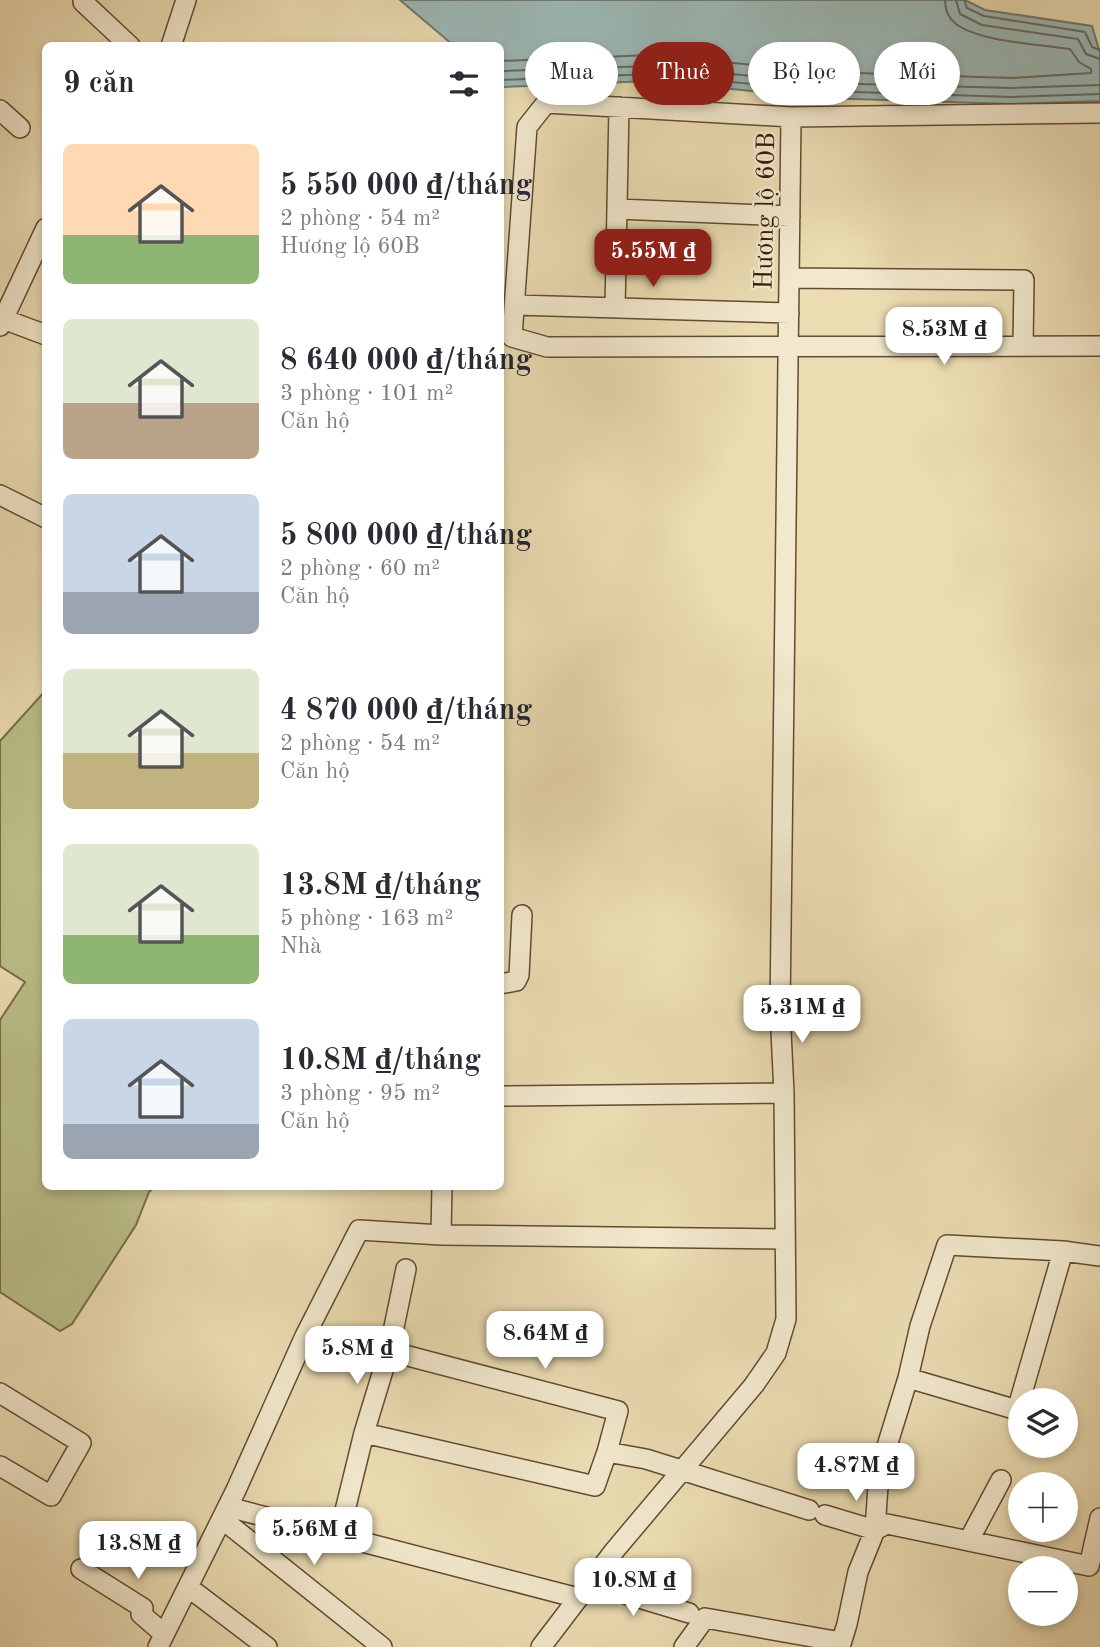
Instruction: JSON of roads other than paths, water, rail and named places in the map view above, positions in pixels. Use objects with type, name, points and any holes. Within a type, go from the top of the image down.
[{"type":"street","points":[[172,42],[186,0]]},
{"type":"street","points":[[83,2],[126,42]]},
{"type":"street","name":"Hương lộ 60B","points":[[547,103],[791,117],[788,346],[547,347],[512,337],[527,127],[547,103]]},
{"type":"street","points":[[615,308],[620,107]]},
{"type":"street","points":[[0,110],[20,128]]},
{"type":"street","points":[[791,117],[1100,113]]},
{"type":"street","points":[[617,209],[790,216]]},
{"type":"street","points":[[42,236],[1,323],[42,334]]},
{"type":"street","points":[[789,278],[1024,280],[1023,346]]},
{"type":"street","points":[[516,305],[789,313]]},
{"type":"street","points":[[541,1647],[680,1471],[754,1385],[776,1353],[786,1319],[784,1093],[780,1010],[788,346],[1100,346]]},
{"type":"street","points":[[0,495],[42,516]]},
{"type":"street","points":[[504,983],[516,981],[519,975],[522,915]]},
{"type":"street","points":[[504,1096],[784,1093]]},
{"type":"street","points":[[441,1235],[442,1190]]},
{"type":"street","points":[[81,1569],[143,1608],[141,1614],[161,1641],[225,1513],[306,1336],[359,1230],[441,1235],[785,1239]]},
{"type":"street","points":[[684,1647],[705,1618],[840,1644],[858,1573],[875,1530],[878,1486],[887,1446],[908,1378],[920,1326],[947,1245],[1063,1251],[1100,1256]]},
{"type":"street","points":[[1023,1388],[1063,1251]]},
{"type":"street","points":[[339,1535],[364,1433],[389,1351],[406,1269]]},
{"type":"street","points":[[364,1433],[596,1486],[607,1452],[618,1411],[389,1351]]},
{"type":"street","points":[[908,1378],[1008,1407]]},
{"type":"street","points":[[0,1393],[81,1443],[51,1496],[0,1466]]},
{"type":"street","points":[[607,1452],[646,1460],[875,1530],[887,1524],[1095,1567],[1100,1518]]},
{"type":"street","points":[[969,1541],[1001,1480]]},
{"type":"street","points":[[225,1513],[339,1535],[689,1613]]},
{"type":"street","points":[[225,1513],[382,1647]]},
{"type":"street","points":[[188,1587],[267,1647]]},
{"type":"water","points":[[400,0],[965,0],[985,10],[1092,26],[1100,53],[1100,101],[1012,104],[960,102],[960,42],[874,42],[874,100],[860,99],[860,42],[748,42],[748,91],[734,89],[734,42],[632,42],[632,82],[618,82],[618,42],[525,42],[525,86],[504,87],[504,42],[449,42]]}]
